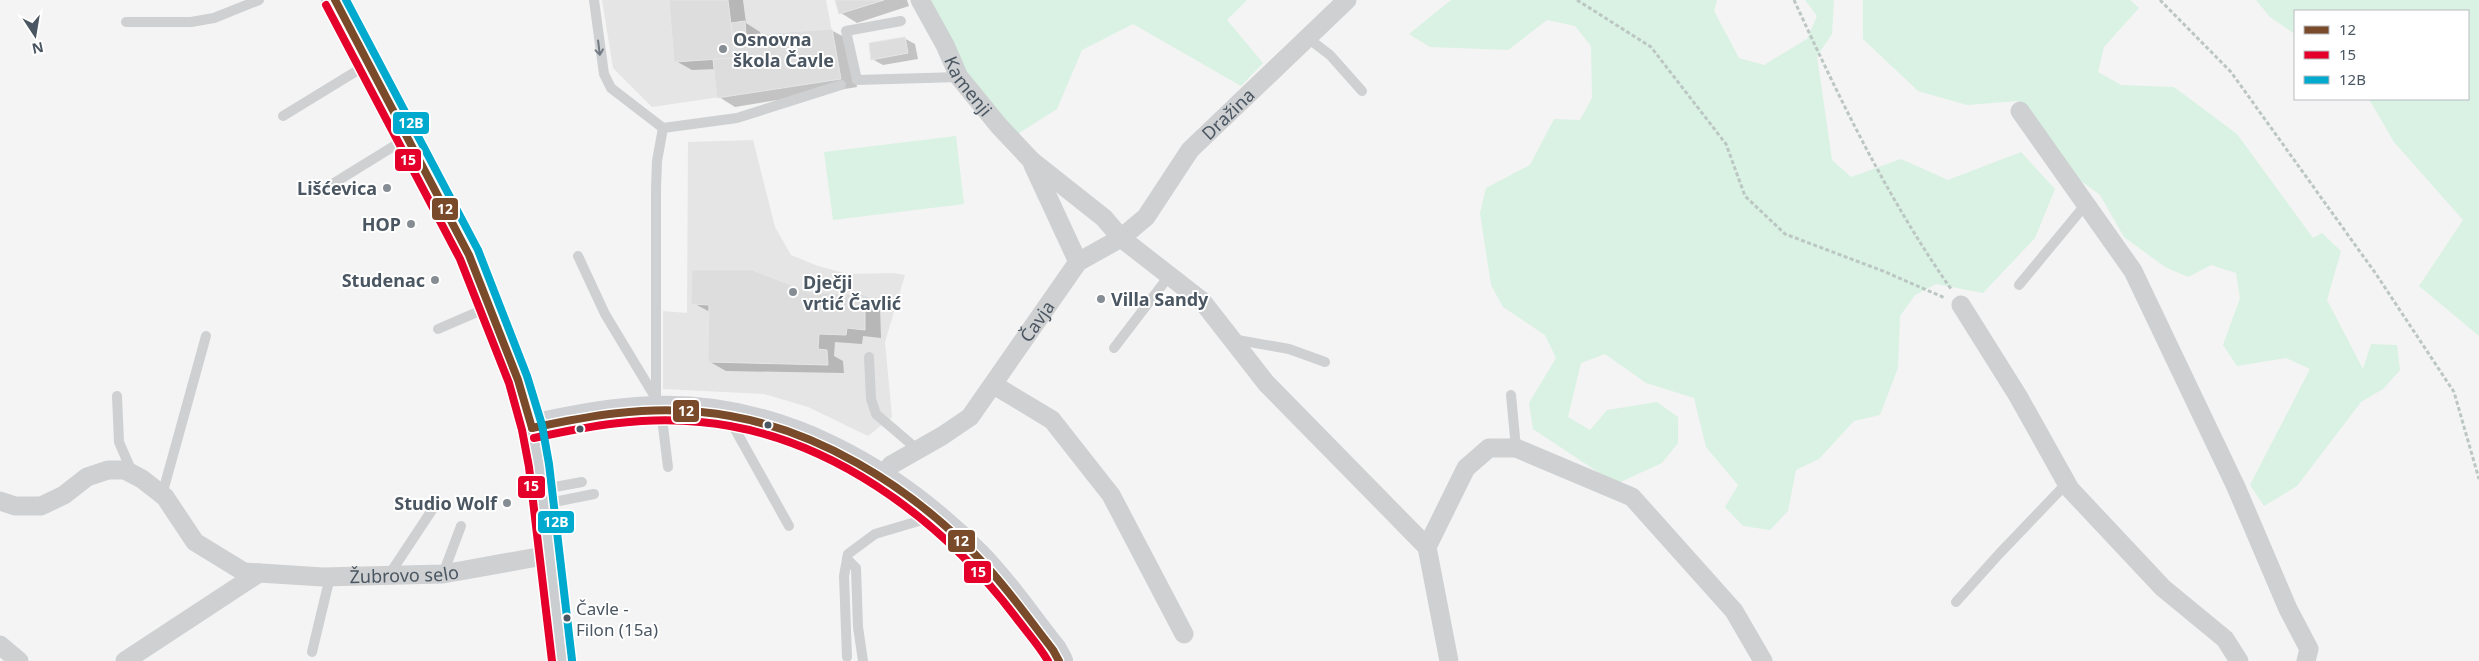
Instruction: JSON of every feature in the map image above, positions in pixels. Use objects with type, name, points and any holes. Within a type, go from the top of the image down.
[{"type":"main road","points":[[336,0],[469,254],[518,380],[532,428],[562,661]]},
{"type":"main road","points":[[532,428],[658,406],[711,413],[772,425],[822,443],[881,477],[936,516],[979,557],[1056,656]]},
{"type":"street","name":"Kamenji","points":[[920,0],[945,45],[959,78],[1032,162],[1104,218],[1121,238]]},
{"type":"street","name":"Dražina","points":[[1121,238],[1146,217],[1190,150],[1347,0]]},
{"type":"street","points":[[2020,111],[2133,271],[2192,394],[2288,609],[2310,649],[2306,661]]},
{"type":"street","name":"Kamenji","points":[[1032,162],[1078,262]]},
{"type":"street","points":[[1121,238],[1202,301],[1266,382],[1427,547],[1449,661]]},
{"type":"street","name":"Čavja","points":[[881,477],[891,465],[970,417],[1078,262],[1121,238]]},
{"type":"street","points":[[1961,305],[2018,396],[2067,483],[2163,588],[2225,639],[2239,661]]},
{"type":"street","points":[[994,385],[1052,420],[1111,494],[1184,634]]},
{"type":"street","points":[[1427,547],[1466,468],[1489,448],[1516,448],[1632,497],[1734,611],[1763,661]]},
{"type":"street","name":"Žubrovo selo","points":[[0,501],[15,506],[42,506],[64,495],[87,477],[108,470],[125,470],[162,495],[195,542],[244,572],[330,577],[443,574],[549,555]]},
{"type":"street","points":[[125,661],[259,573]]},
{"type":"street","points":[[0,645],[19,661]]},
{"type":"lane","points":[[126,22],[191,22],[214,18],[260,0]]},
{"type":"lane","points":[[594,0],[600,55],[611,88],[663,128],[737,118],[842,85]]},
{"type":"lane","points":[[900,21],[846,31],[857,80],[959,78]]},
{"type":"lane","points":[[1308,39],[1330,56],[1362,91]]},
{"type":"lane","points":[[283,116],[369,63]]},
{"type":"lane","points":[[663,128],[657,161],[658,406],[668,466]]},
{"type":"lane","points":[[321,191],[408,138]]},
{"type":"lane","points":[[2020,286],[2086,204]]},
{"type":"lane","points":[[578,256],[605,314],[658,406]]},
{"type":"lane","points":[[1114,348],[1169,276]]},
{"type":"lane","points":[[438,329],[490,307]]},
{"type":"lane","points":[[162,495],[206,336]]},
{"type":"lane","points":[[1231,339],[1290,349],[1325,362]]},
{"type":"lane","points":[[869,357],[871,400],[876,414],[918,450]]},
{"type":"lane","points":[[1511,394],[1516,448]]},
{"type":"lane","points":[[116,396],[119,442],[133,474]]},
{"type":"lane","points":[[728,416],[789,526]]},
{"type":"lane","points":[[542,497],[582,482]]},
{"type":"lane","points":[[1956,602],[2067,483]]},
{"type":"lane","points":[[542,497],[594,494]]},
{"type":"lane","points":[[389,575],[432,510]]},
{"type":"lane","points":[[847,657],[844,576],[848,554],[874,534],[936,516]]},
{"type":"lane","points":[[443,574],[461,526]]},
{"type":"lane","points":[[847,559],[856,568],[858,627],[862,661]]},
{"type":"lane","points":[[312,652],[330,577]]},
{"type":"path","points":[[1577,0],[1651,46],[1726,144],[1745,196],[1785,234],[1884,271],[1961,305]]},
{"type":"path","points":[[1794,0],[1845,110],[1920,244],[1961,305]]},
{"type":"path","points":[[2160,0],[2231,72],[2376,274],[2454,392],[2479,479]]},
{"type":"shaded area","name":"Osnovna škola Čavle","points":[[602,0],[826,0],[841,79],[652,107],[613,68]]},
{"type":"shaded area","name":"Dječji vrtić Čavlić","points":[[753,140],[775,227],[791,255],[818,266],[848,274],[893,273],[905,275],[885,342],[892,417],[868,436],[808,407],[764,394],[663,389],[663,311],[687,313],[688,142]]},
{"type":"green space","points":[[929,0],[1247,0],[1227,20],[1263,63],[1241,86],[1133,24],[1082,50],[1057,109],[1016,135],[964,69]]},
{"type":"green space","points":[[1451,0],[1717,0],[1714,11],[1739,58],[1764,65],[1807,39],[1817,16],[1805,0],[1834,0],[1832,34],[1817,56],[1832,160],[1851,177],[1901,159],[1948,180],[2021,152],[2055,189],[2035,238],[1983,293],[1936,284],[1915,295],[1900,316],[1898,368],[1880,415],[1854,421],[1819,459],[1796,470],[1788,511],[1770,530],[1743,526],[1725,507],[1738,485],[1706,447],[1694,398],[1646,383],[1605,354],[1581,363],[1568,417],[1590,430],[1607,410],[1657,402],[1678,417],[1678,443],[1662,463],[1616,484],[1533,429],[1529,403],[1556,358],[1545,335],[1503,307],[1491,285],[1480,213],[1486,188],[1530,165],[1554,119],[1580,120],[1592,98],[1591,46],[1575,26],[1547,20],[1508,50],[1430,47],[1409,34]]},
{"type":"green space","points":[[1863,0],[2130,0],[2139,8],[2104,47],[2098,72],[2121,85],[2174,87],[2237,134],[2313,238],[2322,233],[2341,251],[2327,300],[2363,369],[2371,344],[2397,345],[2400,370],[2383,389],[2361,402],[2297,486],[2264,506],[2250,485],[2310,369],[2286,358],[2237,366],[2223,345],[2240,298],[2236,273],[2211,265],[2188,277],[2165,267],[2124,237],[2100,195],[2035,147],[2018,101],[1967,105],[1918,91],[1863,39]]},
{"type":"green space","points":[[2256,0],[2479,0],[2479,336],[2419,286],[2463,220],[2394,142],[2370,100],[2469,100],[2469,10],[2294,10],[2294,33],[2270,17]]},
{"type":"green space","points":[[956,136],[964,204],[833,220],[824,152]]},
{"type":"building","points":[[669,0],[728,0],[735,58],[674,62]]},
{"type":"building","points":[[835,0],[884,0],[839,14]]},
{"type":"building","points":[[745,21],[746,35],[832,29],[841,79],[717,98],[713,59],[735,58],[731,23]]},
{"type":"building","points":[[905,37],[908,53],[871,60],[869,43]]},
{"type":"building","points":[[692,270],[752,270],[809,292],[865,295],[865,330],[847,328],[846,335],[819,334],[818,349],[827,350],[828,365],[708,362],[709,305],[691,304]]},
{"type":"transit line","name":"12","points":[[335,0],[469,255],[518,380],[532,428]]},
{"type":"transit line","name":"12B","points":[[346,0],[478,250],[527,376],[542,425],[549,464],[572,660]]},
{"type":"transit line","name":"15","points":[[326,5],[460,259],[509,383],[522,430],[529,467],[552,661]]},
{"type":"transit line","name":"12","points":[[532,428],[616,413],[680,410],[742,418],[781,429],[820,444],[858,463],[893,485],[927,510],[958,538],[1004,587],[1053,650],[1059,661]]},
{"type":"transit line","name":"15","points":[[534,438],[617,423],[679,420],[747,429],[792,443],[835,462],[876,486],[915,514],[951,545],[984,579],[1032,638],[1048,661]]},
{"type":"place","name":"Osnovna škola Čavle","points":[[723,49]]},
{"type":"place","name":"Lišćevica","points":[[387,188]]},
{"type":"place","name":"HOP","points":[[411,224]]},
{"type":"place","name":"Studenac","points":[[435,280]]},
{"type":"place","name":"Dječji vrtić Čavlić","points":[[793,292]]},
{"type":"place","name":"Villa Sandy","points":[[1101,299]]},
{"type":"place","name":"Studio Wolf","points":[[507,503]]},
{"type":"place","name":"Čavle - Filon (15a)","points":[[567,618]]}]
